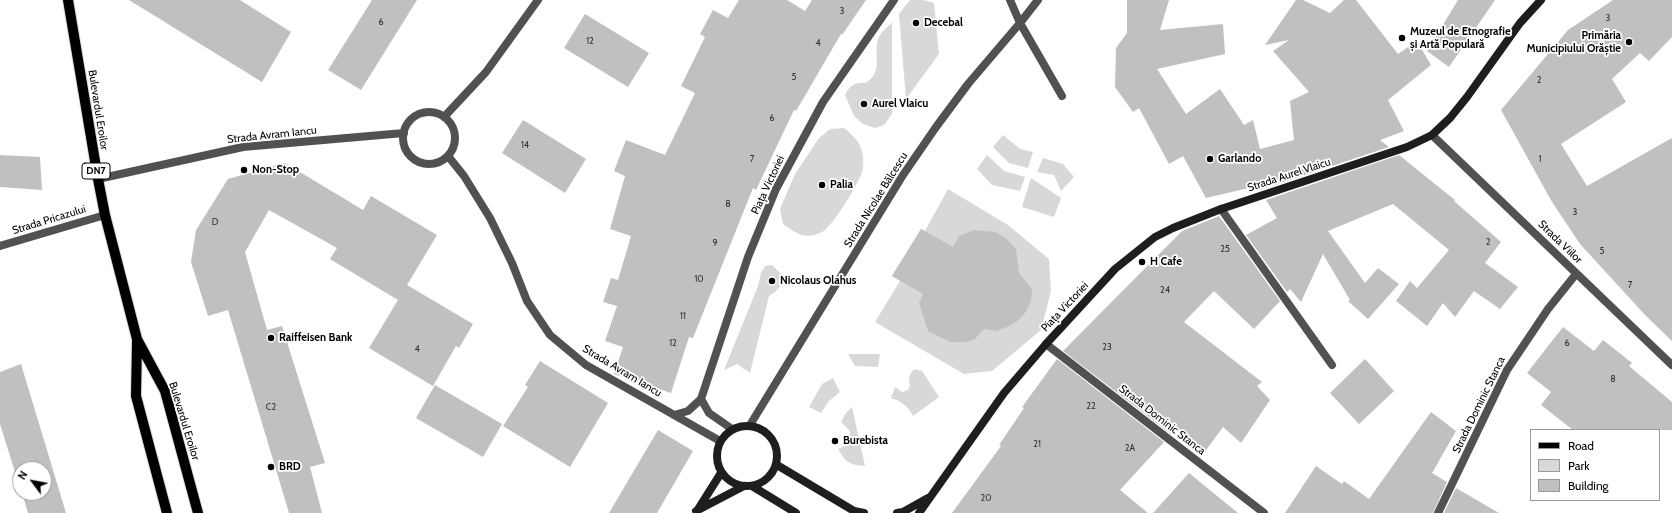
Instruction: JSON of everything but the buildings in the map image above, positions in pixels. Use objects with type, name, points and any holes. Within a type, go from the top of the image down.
[{"type":"main road","name":"Bulevardul Eroilor","points":[[68,0],[105,215],[137,339],[165,391],[198,513]]},
{"type":"main road","name":"Strada Aurel Vlaicu","points":[[1155,237],[1173,228],[1221,209],[1408,147],[1432,135],[1450,118],[1467,97],[1520,23],[1540,0]]},
{"type":"main road","name":"Piața Victoriei","points":[[919,513],[1004,393],[1046,344],[1115,269],[1155,237]]},
{"type":"main road","name":"Bulevardul Eroilor","points":[[137,339],[136,396],[167,513]]},
{"type":"main road","points":[[750,425],[763,429],[773,439],[777,452],[777,465],[768,479],[752,486],[744,486],[731,482],[721,473],[717,462],[717,451],[720,441],[732,429],[750,425]]},
{"type":"main road","points":[[777,465],[854,511],[864,513]]},
{"type":"main road","points":[[696,512],[721,473]]},
{"type":"main road","points":[[696,512],[744,486]]},
{"type":"main road","points":[[752,486],[796,513]]},
{"type":"main road","name":"Piața Victoriei","points":[[897,513],[903,512],[930,497]]},
{"type":"street","points":[[444,117],[486,72],[538,0]]},
{"type":"street","name":"Piața Victoriei","points":[[701,399],[748,257],[776,189],[823,102],[894,0]]},
{"type":"street","points":[[1010,0],[1020,23],[1062,96]]},
{"type":"street","name":"Strada Nicolae Bălcescu","points":[[750,425],[907,169],[968,84],[1038,0]]},
{"type":"street","points":[[428,112],[436,113],[444,117],[454,128],[456,136],[453,150],[442,162],[426,164],[417,162],[406,150],[404,134],[407,125],[412,119],[420,114],[428,112]]},
{"type":"street","name":"Strada Avram Iancu","points":[[98,178],[243,147],[404,134]]},
{"type":"street","name":"Strada Viilor","points":[[1432,135],[1672,365]]},
{"type":"street","name":"Strada Avram Iancu","points":[[448,156],[464,176],[490,218],[512,262],[527,301],[550,335],[586,365],[720,441]]},
{"type":"street","points":[[1221,209],[1332,365]]},
{"type":"street","name":"Strada Pricazului","points":[[0,246],[105,215]]},
{"type":"street","name":"Strada Dominic Stanca","points":[[1438,513],[1507,370],[1548,309],[1576,274]]},
{"type":"street","name":"Strada Dominic Stanca","points":[[1046,344],[1264,513]]},
{"type":"street","points":[[674,415],[688,411],[701,399],[709,413],[732,429]]},
{"type":"green space","points":[[910,0],[923,0],[934,3],[939,54],[906,99],[899,14]]},
{"type":"green space","points":[[892,22],[892,114],[884,125],[875,128],[863,124],[854,116],[845,95],[851,87],[859,83],[866,83],[875,73],[878,39],[882,32]]},
{"type":"green space","points":[[844,128],[857,140],[862,150],[862,173],[841,210],[829,226],[825,230],[814,235],[801,235],[783,224],[780,209],[795,174],[819,138],[830,129]]},
{"type":"green space","points":[[1003,135],[1020,149],[1033,152],[1028,168],[1009,163],[993,147]]},
{"type":"green space","points":[[987,155],[1004,171],[1025,177],[1020,191],[992,185],[977,169]]},
{"type":"green space","points":[[1043,158],[1063,164],[1074,177],[1061,191],[1054,175],[1037,172]]},
{"type":"green space","points":[[1031,178],[1061,198],[1054,217],[1022,207]]},
{"type":"green space","points":[[948,189],[1008,225],[1049,259],[1051,291],[1041,330],[992,371],[964,374],[875,322],[900,281],[892,276],[921,229],[925,231]]},
{"type":"green space","points":[[772,265],[784,277],[779,288],[769,296],[750,373],[737,364],[724,370],[758,286],[761,273],[765,266]]},
{"type":"green space","points":[[848,354],[880,354],[878,367],[855,366]]},
{"type":"green space","points":[[915,369],[922,371],[939,397],[913,416],[904,405],[891,398],[895,387],[902,392],[908,390],[911,372]]},
{"type":"green space","points":[[833,378],[840,392],[829,401],[821,413],[809,407],[822,384]]},
{"type":"green space","points":[[852,407],[865,466],[855,465],[848,462],[838,449],[844,446],[849,440],[850,431],[841,422],[846,413]]},
{"type":"place","name":"Decebal","points":[[916,23]]},
{"type":"place","name":"Muzeul de Etnografie și Artă Populară","points":[[1402,38]]},
{"type":"place","name":"Primăria Municipiului Orăștie","points":[[1629,42]]},
{"type":"place","name":"Aurel Vlaicu","points":[[864,104]]},
{"type":"place","name":"Garlando","points":[[1210,159]]},
{"type":"place","name":"Non-Stop","points":[[244,170]]},
{"type":"place","name":"Palia","points":[[822,185]]},
{"type":"place","name":"H Cafe","points":[[1142,262]]},
{"type":"place","name":"Nicolaus Olahus","points":[[772,281]]},
{"type":"place","name":"Raiffeisen Bank","points":[[271,338]]},
{"type":"place","name":"Burebista","points":[[835,441]]},
{"type":"place","name":"BRD","points":[[271,467]]}]
